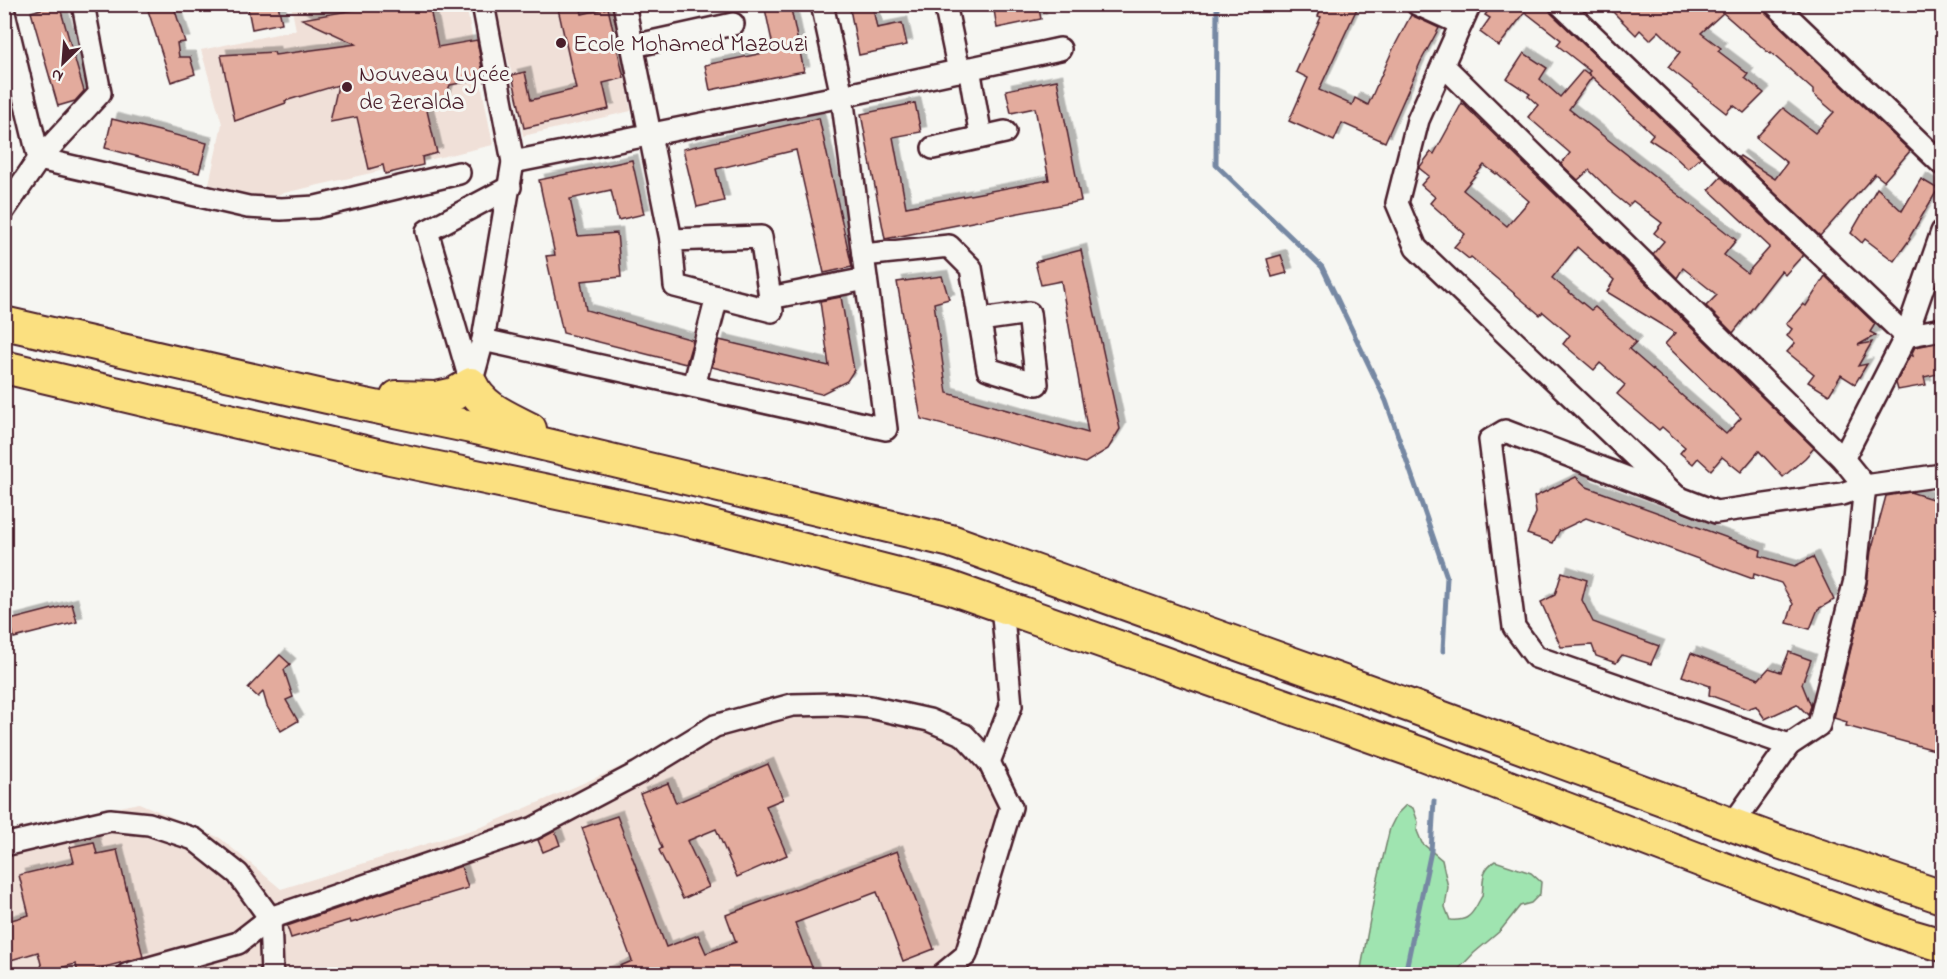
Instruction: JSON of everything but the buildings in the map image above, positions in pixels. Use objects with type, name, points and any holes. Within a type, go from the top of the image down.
[{"type":"highway","points":[[4,323],[327,397],[476,428],[951,541],[1413,707],[1732,825],[1942,897]]},
{"type":"highway","points":[[4,368],[390,458],[696,522],[948,587],[1422,754],[1724,869],[1942,945]]},
{"type":"highway","points":[[327,397],[436,398],[454,394],[471,384],[475,394],[497,412],[576,452]]},
{"type":"street","points":[[4,210],[39,159],[100,93],[83,4]]},
{"type":"street","points":[[471,384],[483,340],[513,162],[483,4]]},
{"type":"street","points":[[624,4],[672,240],[675,286],[772,310],[761,237],[672,240]]},
{"type":"street","points":[[483,340],[886,429],[842,96],[822,4]]},
{"type":"street","points":[[945,4],[981,137]]},
{"type":"street","points":[[1417,4],[1461,24]]},
{"type":"street","points":[[1470,4],[1418,120],[1397,203],[1416,249],[1677,497]]},
{"type":"street","points":[[1560,4],[1906,336]]},
{"type":"street","points":[[1775,4],[1942,164]]},
{"type":"street","points":[[4,13],[39,159]]},
{"type":"street","points":[[633,46],[733,24]]},
{"type":"street","points":[[513,162],[842,96],[1060,49]]},
{"type":"street","points":[[1443,65],[1843,459],[1865,486],[1855,580],[1819,725],[1789,745],[1732,825]]},
{"type":"street","points":[[933,148],[1005,132]]},
{"type":"street","points":[[39,159],[248,207],[281,209],[316,207],[459,173]]},
{"type":"street","points":[[471,384],[427,231],[510,187]]},
{"type":"street","points":[[1843,459],[1906,336],[1942,232]]},
{"type":"street","points":[[863,255],[949,246],[971,268],[980,320]]},
{"type":"street","points":[[770,298],[866,279]]},
{"type":"street","points":[[694,387],[717,297]]},
{"type":"street","points":[[1906,336],[1942,329]]},
{"type":"street","points":[[1789,745],[1536,657],[1514,627],[1490,440],[1505,431],[1716,512],[1842,494],[1865,486],[1942,475]]},
{"type":"street","points":[[1584,461],[1626,448]]},
{"type":"street","points":[[989,762],[1011,706],[1002,605]]},
{"type":"street","points":[[128,975],[238,943],[270,918],[534,828],[638,773],[715,726],[792,705],[836,704],[870,707],[929,720],[964,735],[989,762],[1011,807],[966,955],[943,975]]},
{"type":"street","points":[[4,845],[110,820],[149,824],[194,839],[238,874],[270,918],[272,975]]},
{"type":"shaded area","name":"Nouveau Lycée de Zeralda","points":[[291,5],[466,5],[493,145],[258,199],[209,184],[222,124],[201,50],[296,30]]},
{"type":"shaded area","name":"Ecole Mohamed Mazouzi","points":[[498,5],[613,5],[631,111],[523,136],[512,75],[495,11]]},
{"type":"shaded area","points":[[836,704],[964,735],[1011,807],[966,955],[943,974],[5,974],[4,831],[139,803],[220,838],[281,889],[484,826],[715,726]]},
{"type":"green space","points":[[1406,805],[1413,808],[1418,822],[1417,831],[1422,843],[1442,860],[1448,887],[1445,907],[1450,920],[1460,920],[1472,913],[1482,896],[1485,872],[1495,861],[1531,873],[1541,882],[1540,894],[1531,903],[1520,906],[1500,931],[1454,974],[1360,974],[1376,887],[1390,828],[1397,814]]},
{"type":"waterway","points":[[1217,4],[1216,165],[1322,267],[1386,401],[1447,577],[1443,651]]},
{"type":"waterway","points":[[1405,974],[1431,851],[1434,801]]},
{"type":"place","name":"Ecole Mohamed Mazouzi","points":[[561,43]]},
{"type":"place","name":"Nouveau Lycée de Zeralda","points":[[347,87]]}]
